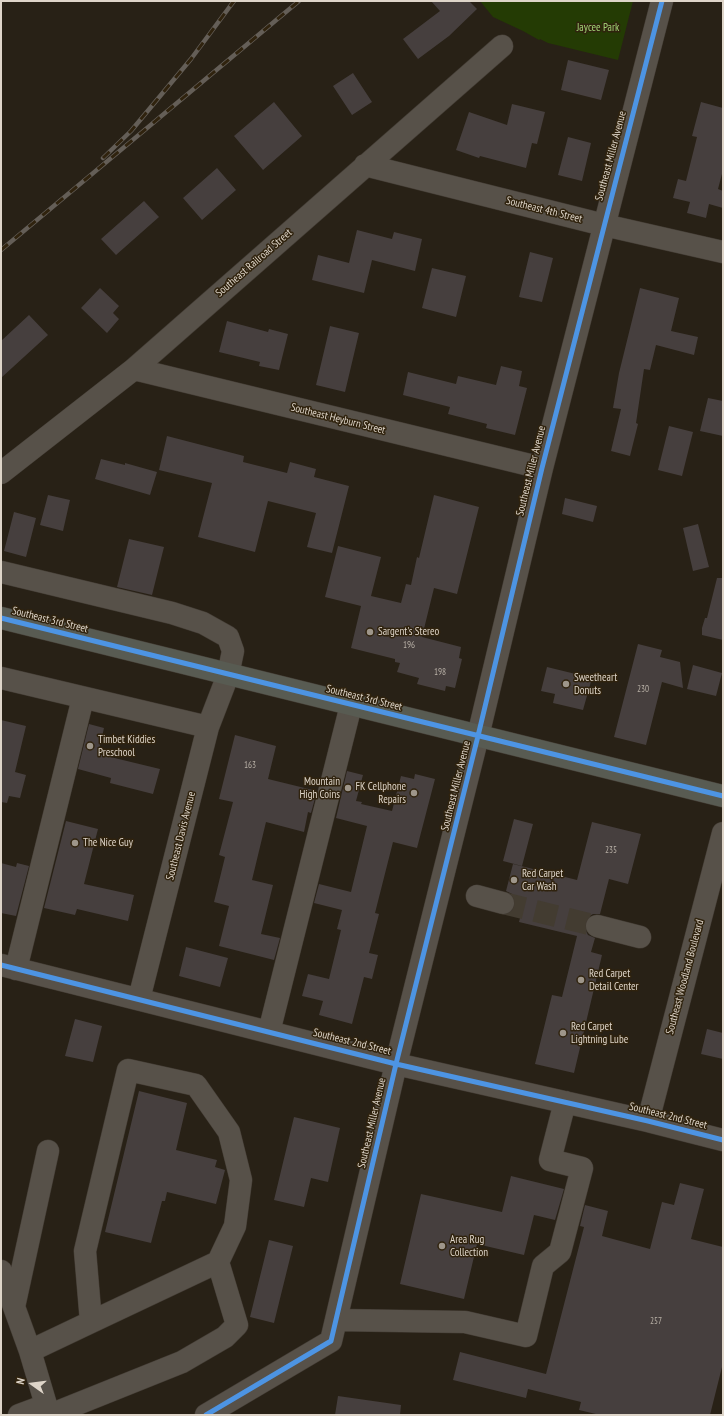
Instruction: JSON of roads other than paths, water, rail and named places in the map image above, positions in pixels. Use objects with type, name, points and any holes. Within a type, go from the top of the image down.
[{"type":"main road","name":"Southeast 3rd Street","points":[[1,618],[723,796]]},
{"type":"street","name":"Southeast Miller Avenue","points":[[206,1415],[331,1342],[396,1064],[478,736],[542,468],[662,1]]},
{"type":"street","name":"Southeast Railroad Street","points":[[1,473],[134,369],[502,46]]},
{"type":"street","name":"Southeast 4th Street","points":[[365,165],[604,225],[723,252]]},
{"type":"street","name":"Southeast Heyburn Street","points":[[134,369],[542,468]]},
{"type":"street","points":[[1,572],[172,613],[204,623],[228,637],[233,651],[228,675]]},
{"type":"street","name":"Southeast Davis Avenue","points":[[139,999],[208,727],[228,675]]},
{"type":"street","points":[[1,678],[208,727]]},
{"type":"street","points":[[8,967],[83,698]]},
{"type":"street","points":[[269,1032],[351,705]]},
{"type":"street","name":"Southeast Woodland Boulevard","points":[[648,1121],[723,833]]},
{"type":"street","points":[[476,896],[503,903]]},
{"type":"street","points":[[597,926],[640,937]]},
{"type":"street","name":"Southeast 2nd Street","points":[[8,967],[396,1064],[648,1121],[723,1140]]},
{"type":"street","points":[[30,1351],[92,1322],[218,1262],[235,1226],[241,1180],[229,1132],[196,1085],[128,1070],[85,1251],[92,1322]]},
{"type":"street","points":[[336,1320],[465,1322],[526,1336],[543,1266],[560,1252],[582,1168],[550,1160],[565,1102]]},
{"type":"street","points":[[14,1308],[48,1151]]},
{"type":"street","points":[[19,1415],[48,1412],[182,1362],[225,1337],[237,1325],[218,1262]]},
{"type":"street","points":[[1,1271],[30,1351],[48,1412]]},
{"type":"tunnel","points":[[503,903],[597,926]]},
{"type":"railway","points":[[103,158],[131,131],[191,59],[234,1]]},
{"type":"railway","points":[[1,250],[299,1]]},
{"type":"place","name":"Sargent's Stereo","points":[[370,632]]},
{"type":"place","name":"Sweetheart Donuts","points":[[566,684]]},
{"type":"place","name":"Timbet Kiddies Preschool","points":[[90,746]]},
{"type":"place","name":"Mountain High Coins","points":[[348,788]]},
{"type":"place","name":"FK Cellphone Repairs","points":[[414,793]]},
{"type":"place","name":"The Nice Guy","points":[[75,843]]},
{"type":"place","name":"Red Carpet Car Wash","points":[[514,880]]},
{"type":"place","name":"Red Carpet Detail Center","points":[[581,980]]},
{"type":"place","name":"Red Carpet Lightning Lube","points":[[563,1033]]},
{"type":"place","name":"Area Rug Collection","points":[[442,1246]]},
{"type":"park label","name":"Jaycee Park","points":[[598,28]]}]
